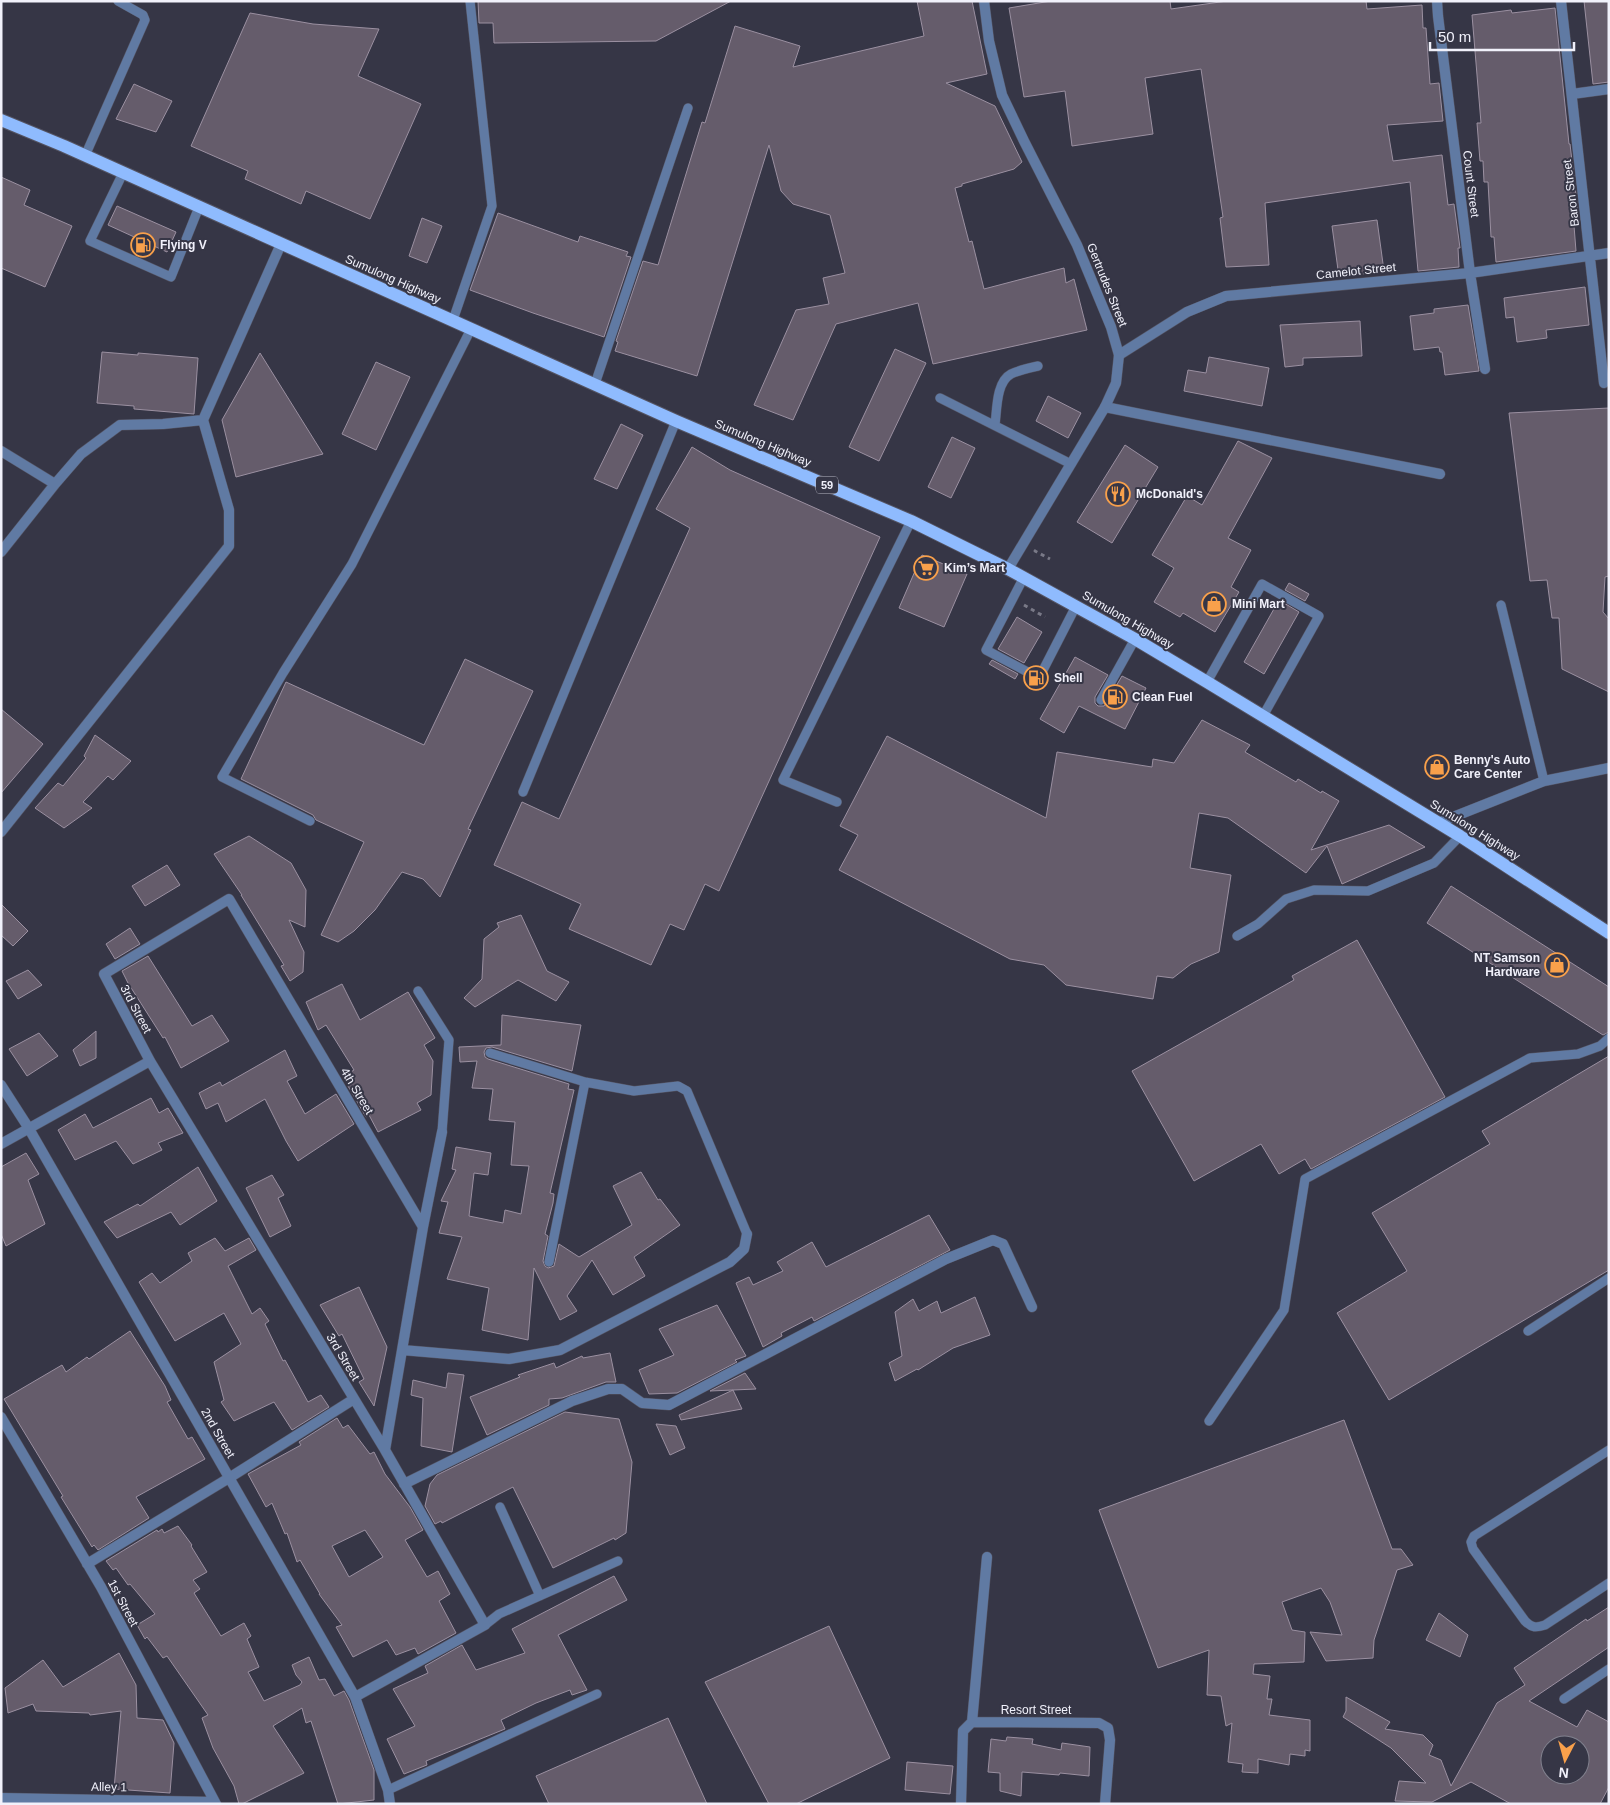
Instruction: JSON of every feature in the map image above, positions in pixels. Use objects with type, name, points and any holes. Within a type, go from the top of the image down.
[{"type":"main road","name":"Sumulong Highway","points":[[1,120],[676,420],[911,521],[1024,577],[1207,682],[1460,836],[1609,932]]},
{"type":"street","name":"Gertrudes Street","points":[[984,1],[989,41],[1002,95],[1077,245],[1111,327],[1119,355],[1116,383],[1105,408],[1008,569]]},
{"type":"street","name":"Count Street","points":[[1437,1],[1470,273],[1485,370]]},
{"type":"street","name":"Baron Street","points":[[1561,1],[1604,383]]},
{"type":"street","points":[[1572,94],[1609,89]]},
{"type":"street","points":[[1,832],[229,546],[229,510],[203,420],[281,244]]},
{"type":"street","name":"Camelot Street","points":[[1119,355],[1187,312],[1226,296],[1470,273],[1609,253]]},
{"type":"street","points":[[1105,408],[1440,474]]},
{"type":"street","points":[[1,552],[81,454],[120,425],[163,424],[203,420]]},
{"type":"street","points":[[1,451],[55,484]]},
{"type":"street","points":[[1438,823],[1544,780],[1609,768]]},
{"type":"street","name":"4th Street","points":[[104,974],[230,899],[423,1227]]},
{"type":"street","name":"3rd Street","points":[[104,974],[150,1061],[385,1450],[484,1625]]},
{"type":"street","points":[[1,1144],[150,1061]]},
{"type":"street","name":"2nd Street","points":[[1,1085],[28,1128],[355,1697],[388,1790],[390,1804]]},
{"type":"street","points":[[385,1450],[423,1227],[442,1132]]},
{"type":"street","points":[[402,1350],[510,1359],[560,1350],[730,1262],[744,1249],[747,1234]]},
{"type":"street","points":[[404,1484],[572,1401],[608,1389],[622,1389],[642,1403],[669,1405],[946,1259],[993,1240],[1003,1244],[1032,1307]]},
{"type":"street","points":[[87,1564],[354,1400]]},
{"type":"street","name":"1st Street","points":[[1,1417],[87,1564],[216,1803]]},
{"type":"street","points":[[961,1804],[963,1731],[972,1722],[987,1557]]},
{"type":"street","points":[[355,1697],[484,1625]]},
{"type":"street","name":"Resort Street","points":[[972,1722],[1099,1722],[1108,1728],[1110,1740],[1105,1804]]},
{"type":"street","name":"Alley 1","points":[[1,1798],[216,1803]]},
{"type":"lane","points":[[85,156],[145,20],[143,15],[118,1]]},
{"type":"lane","points":[[453,320],[492,206],[470,1]]},
{"type":"lane","points":[[595,384],[688,108]]},
{"type":"lane","points":[[123,173],[90,241],[171,277],[200,207]]},
{"type":"lane","points":[[310,822],[222,777],[283,673],[352,564],[471,329]]},
{"type":"lane","points":[[995,425],[1000,392],[1004,382],[1010,374],[1038,366]]},
{"type":"lane","points":[[940,398],[1071,464]]},
{"type":"lane","points":[[523,792],[676,420]]},
{"type":"lane","points":[[838,802],[784,780],[911,521]]},
{"type":"lane","points":[[1024,577],[986,650],[1039,678],[1076,606]]},
{"type":"lane","points":[[1207,682],[1262,584],[1319,616],[1262,716]]},
{"type":"lane","points":[[1501,605],[1544,780]]},
{"type":"lane","points":[[1102,700],[1135,639]]},
{"type":"lane","points":[[1236,936],[1258,924],[1286,899],[1314,890],[1368,890],[1434,863],[1460,836]]},
{"type":"lane","points":[[418,991],[449,1040],[442,1132]]},
{"type":"lane","points":[[1209,1421],[1284,1310],[1305,1180],[1530,1058],[1578,1054],[1600,1046],[1609,1038]]},
{"type":"lane","points":[[490,1053],[586,1082],[634,1091],[678,1086],[687,1091],[747,1234]]},
{"type":"lane","points":[[549,1262],[586,1082]]},
{"type":"lane","points":[[1528,1331],[1609,1278]]},
{"type":"lane","points":[[1609,1450],[1474,1536],[1471,1542],[1473,1549],[1525,1621],[1536,1628],[1545,1625],[1609,1584]]},
{"type":"lane","points":[[500,1507],[540,1596]]},
{"type":"lane","points":[[484,1625],[499,1614],[618,1561]]},
{"type":"lane","points":[[1564,1698],[1609,1669]]},
{"type":"lane","points":[[388,1790],[597,1694]]},
{"type":"path","points":[[1013,598],[1045,617]]},
{"type":"building","points":[[478,1],[731,1],[656,41],[494,43],[493,23],[479,23]]},
{"type":"building","points":[[917,1],[972,1],[987,74],[946,83],[995,106],[1022,162],[1014,169],[962,184],[962,186],[955,188],[969,242],[972,241],[984,289],[1064,268],[1066,283],[1074,279],[1087,330],[933,364],[918,303],[836,324],[793,420],[754,405],[796,310],[829,304],[823,278],[845,273],[830,215],[793,204],[781,191],[769,145],[697,376],[615,351],[618,342],[616,341],[643,261],[658,265],[702,122],[705,123],[735,26],[800,46],[793,67],[924,36]]},
{"type":"building","points":[[1051,1],[1170,1],[1171,9],[1227,1],[1366,1],[1367,9],[1422,5],[1423,28],[1426,28],[1430,84],[1439,83],[1443,121],[1387,125],[1393,161],[1442,155],[1448,205],[1454,204],[1460,248],[1458,248],[1459,267],[1418,271],[1410,182],[1265,203],[1269,265],[1226,267],[1220,218],[1223,217],[1201,69],[1145,78],[1153,134],[1072,146],[1065,91],[1024,97],[1009,8]]},
{"type":"building","points":[[1584,1],[1609,1],[1609,82],[1593,84]]},
{"type":"building","points":[[1555,8],[1578,212],[1573,213],[1576,251],[1496,262],[1494,237],[1491,237],[1488,182],[1484,182],[1483,161],[1480,161],[1477,123],[1481,123],[1472,15],[1511,10],[1512,13]]},
{"type":"building","points":[[250,13],[313,24],[379,29],[358,76],[421,104],[370,219],[306,191],[301,204],[245,179],[248,171],[191,146]]},
{"type":"building","points":[[134,84],[172,101],[156,132],[116,119]]},
{"type":"building","points":[[1,177],[30,190],[24,205],[72,226],[45,287],[1,268]]},
{"type":"building","points":[[117,206],[176,232],[167,252],[108,225]]},
{"type":"building","points":[[498,213],[578,242],[580,236],[628,252],[626,256],[631,257],[604,337],[470,290]]},
{"type":"building","points":[[422,218],[442,226],[427,263],[409,256]]},
{"type":"building","points":[[1377,220],[1384,271],[1339,277],[1332,226]]},
{"type":"building","points":[[1585,287],[1589,325],[1546,330],[1547,338],[1517,342],[1514,317],[1506,318],[1504,298]]},
{"type":"building","points":[[1468,305],[1479,371],[1445,375],[1442,352],[1440,352],[1439,347],[1414,350],[1410,316],[1434,313],[1434,309]]},
{"type":"building","points":[[1360,321],[1362,356],[1303,358],[1303,365],[1285,367],[1280,325]]},
{"type":"building","points":[[895,349],[926,363],[879,461],[849,447]]},
{"type":"building","points":[[102,352],[198,358],[194,414],[134,409],[134,406],[97,403]]},
{"type":"building","points":[[260,353],[323,454],[236,477],[222,420]]},
{"type":"building","points":[[1209,357],[1269,368],[1262,406],[1184,391],[1188,370],[1206,373]]},
{"type":"building","points":[[376,362],[410,377],[376,450],[342,434]]},
{"type":"building","points":[[1048,396],[1081,413],[1068,438],[1036,421]]},
{"type":"building","points":[[1609,408],[1609,576],[1605,577],[1603,612],[1609,619],[1609,692],[1562,669],[1559,618],[1552,618],[1547,580],[1530,581],[1509,413]]},
{"type":"building","points":[[621,424],[643,435],[617,489],[594,479]]},
{"type":"building","points":[[952,437],[975,448],[951,498],[928,487]]},
{"type":"building","points":[[1238,441],[1272,458],[1228,538],[1251,550],[1231,587],[1239,592],[1215,632],[1183,613],[1180,617],[1154,602],[1174,568],[1152,555],[1187,496],[1202,505]]},
{"type":"building","name":"McDonald's","points":[[1125,445],[1158,467],[1112,543],[1077,522]]},
{"type":"building","points":[[692,447],[730,470],[880,537],[719,891],[705,884],[684,930],[670,924],[651,965],[569,929],[581,904],[494,865],[522,802],[559,819],[690,528],[656,509]]},
{"type":"building","points":[[922,555],[967,574],[944,627],[899,608]]},
{"type":"building","points":[[1289,583],[1309,594],[1305,601],[1285,590]]},
{"type":"building","points":[[1279,600],[1299,612],[1264,674],[1244,662]]},
{"type":"building","points":[[1017,617],[1042,632],[1024,663],[998,649]]},
{"type":"building","points":[[1075,657],[1108,675],[1095,697],[1095,703],[1098,706],[1104,706],[1122,676],[1146,688],[1125,729],[1079,706],[1064,733],[1040,719]]},
{"type":"building","points":[[465,659],[533,691],[468,829],[471,830],[440,897],[423,879],[402,872],[375,910],[354,931],[338,942],[321,935],[364,842],[316,820],[313,815],[241,779],[286,682],[424,745]]},
{"type":"building","points":[[992,660],[1018,674],[1015,679],[989,664]]},
{"type":"building","points":[[1,709],[43,744],[1,793]]},
{"type":"building","points":[[1202,720],[1250,745],[1245,752],[1296,782],[1298,779],[1339,801],[1311,850],[1389,825],[1425,847],[1342,884],[1327,846],[1306,873],[1228,818],[1199,813],[1190,868],[1231,875],[1219,952],[1191,964],[1173,978],[1157,976],[1153,999],[1066,985],[1044,965],[1010,959],[839,870],[858,835],[840,826],[887,736],[1046,818],[1057,752],[1152,767],[1153,759],[1174,763]]},
{"type":"building","points":[[95,735],[131,761],[113,780],[108,776],[83,802],[92,808],[64,828],[35,808],[58,783],[63,786],[86,758],[84,756]]},
{"type":"building","points":[[249,836],[291,863],[306,890],[305,927],[289,920],[304,952],[303,972],[290,981],[281,966],[284,965],[242,895],[214,854]]},
{"type":"building","points":[[167,865],[180,885],[145,906],[132,886]]},
{"type":"building","points":[[1451,886],[1609,987],[1609,1032],[1603,1035],[1427,923]]},
{"type":"building","points":[[1,904],[28,931],[13,946],[1,935]]},
{"type":"building","points":[[521,915],[547,971],[569,982],[556,1001],[518,980],[475,1007],[464,998],[482,979],[484,939],[499,927],[497,923]]},
{"type":"building","points":[[130,928],[140,944],[115,959],[106,944]]},
{"type":"building","points":[[1357,940],[1445,1097],[1311,1169],[1305,1159],[1279,1174],[1261,1144],[1194,1181],[1132,1071],[1294,980],[1292,976]]},
{"type":"building","points":[[148,956],[192,1026],[212,1015],[229,1041],[181,1068],[165,1037],[163,1038],[122,971]]},
{"type":"building","points":[[28,970],[42,985],[18,999],[6,981]]},
{"type":"building","points":[[342,984],[360,1020],[408,992],[435,1038],[424,1045],[433,1061],[431,1095],[417,1103],[421,1110],[378,1132],[369,1115],[366,1117],[348,1086],[350,1084],[346,1075],[354,1070],[326,1025],[318,1030],[306,1002]]},
{"type":"building","points":[[502,1015],[581,1025],[572,1071],[492,1047],[486,1048],[484,1052],[485,1057],[488,1059],[569,1084],[568,1089],[574,1090],[550,1193],[554,1194],[545,1234],[548,1236],[543,1261],[545,1266],[548,1268],[554,1266],[559,1244],[579,1257],[632,1225],[613,1186],[641,1172],[658,1200],[660,1199],[680,1225],[634,1257],[645,1276],[613,1295],[592,1260],[567,1296],[577,1311],[560,1320],[534,1268],[528,1340],[482,1330],[489,1288],[447,1279],[462,1237],[439,1233],[448,1202],[441,1201],[456,1170],[452,1169],[456,1147],[491,1153],[488,1175],[474,1173],[469,1216],[503,1223],[505,1210],[521,1214],[529,1166],[511,1165],[515,1122],[489,1120],[493,1089],[472,1088],[477,1061],[460,1062],[459,1047],[501,1045]]},
{"type":"building","points":[[96,1031],[96,1058],[80,1066],[73,1050]]},
{"type":"building","points":[[39,1033],[58,1056],[27,1076],[9,1049]]},
{"type":"building","points":[[285,1050],[297,1076],[287,1081],[305,1114],[336,1094],[354,1124],[298,1161],[265,1099],[226,1122],[218,1103],[206,1109],[199,1093],[220,1082],[222,1086]]},
{"type":"building","points":[[1609,1056],[1609,1270],[1389,1400],[1337,1313],[1407,1271],[1372,1213],[1490,1144],[1482,1131]]},
{"type":"building","points":[[151,1098],[159,1113],[168,1108],[183,1133],[158,1143],[162,1150],[133,1164],[116,1141],[75,1160],[58,1130],[85,1114],[93,1128]]},
{"type":"building","points":[[26,1153],[39,1174],[28,1180],[45,1224],[6,1246],[1,1234],[1,1167]]},
{"type":"building","points":[[198,1167],[217,1201],[180,1225],[171,1212],[117,1238],[104,1222],[138,1204],[140,1206]]},
{"type":"building","points":[[272,1175],[284,1195],[278,1198],[291,1226],[270,1237],[246,1188]]},
{"type":"building","points":[[929,1215],[950,1250],[814,1321],[812,1317],[781,1333],[782,1336],[763,1347],[736,1283],[749,1277],[753,1285],[783,1271],[777,1262],[812,1242],[826,1267]]},
{"type":"building","points":[[215,1238],[225,1251],[249,1238],[256,1250],[228,1266],[252,1314],[260,1308],[269,1321],[265,1324],[283,1361],[285,1360],[308,1402],[321,1395],[329,1407],[292,1430],[274,1402],[234,1421],[221,1402],[224,1400],[214,1362],[241,1344],[224,1313],[175,1341],[139,1282],[152,1273],[160,1283],[192,1261],[188,1253]]},
{"type":"building","points":[[359,1287],[387,1347],[374,1406],[359,1382],[364,1379],[342,1334],[339,1336],[320,1305]]},
{"type":"building","points":[[975,1297],[990,1335],[953,1348],[918,1370],[895,1381],[889,1363],[902,1356],[895,1312],[913,1299],[919,1311],[937,1301],[941,1313]]},
{"type":"building","points":[[717,1305],[746,1356],[735,1360],[737,1362],[677,1393],[649,1394],[639,1370],[674,1355],[659,1329]]},
{"type":"building","points":[[130,1331],[165,1386],[171,1400],[167,1402],[188,1439],[192,1437],[205,1459],[136,1497],[149,1518],[98,1550],[94,1545],[92,1547],[4,1399],[62,1365],[66,1372]]},
{"type":"building","points":[[610,1353],[616,1382],[606,1382],[562,1398],[549,1399],[549,1405],[487,1435],[470,1397],[520,1377],[518,1375],[554,1363],[556,1368],[582,1356],[583,1358]]},
{"type":"building","points":[[448,1373],[464,1375],[452,1452],[421,1446],[423,1398],[411,1395],[413,1380],[446,1388]]},
{"type":"building","points":[[745,1373],[756,1389],[710,1391]]},
{"type":"building","points":[[733,1390],[742,1409],[681,1420],[679,1415]]},
{"type":"building","points":[[565,1412],[619,1419],[632,1462],[626,1533],[615,1540],[614,1538],[553,1568],[513,1487],[442,1523],[441,1521],[435,1524],[425,1506],[430,1484],[437,1475]]},
{"type":"building","points":[[337,1418],[343,1428],[348,1425],[370,1454],[374,1452],[385,1474],[410,1507],[423,1530],[405,1540],[427,1577],[438,1571],[450,1594],[439,1601],[456,1633],[418,1654],[415,1648],[396,1655],[387,1640],[353,1657],[336,1627],[342,1625],[319,1594],[300,1560],[297,1562],[287,1533],[285,1534],[272,1503],[266,1507],[248,1474],[301,1445],[299,1442]],"holes":[[[365,1530],[383,1557],[349,1577],[332,1546]]]},
{"type":"building","points":[[1344,1420],[1392,1549],[1401,1549],[1413,1565],[1397,1570],[1374,1640],[1373,1658],[1326,1661],[1310,1632],[1342,1635],[1330,1602],[1321,1588],[1282,1602],[1292,1630],[1305,1632],[1304,1662],[1254,1664],[1253,1674],[1270,1676],[1267,1699],[1272,1699],[1269,1715],[1310,1720],[1310,1751],[1305,1750],[1305,1756],[1290,1754],[1289,1765],[1258,1759],[1258,1773],[1242,1772],[1243,1764],[1228,1762],[1232,1723],[1226,1726],[1221,1696],[1207,1695],[1209,1650],[1158,1668],[1099,1510]]},
{"type":"building","points":[[656,1424],[676,1426],[685,1448],[670,1455]]},
{"type":"building","points":[[178,1526],[192,1545],[207,1572],[193,1580],[200,1589],[194,1593],[221,1636],[244,1623],[251,1636],[247,1639],[259,1667],[248,1672],[264,1701],[300,1685],[302,1682],[296,1675],[292,1665],[309,1657],[319,1680],[325,1679],[334,1696],[344,1691],[374,1770],[374,1800],[338,1804],[311,1721],[306,1723],[302,1708],[273,1726],[304,1773],[239,1804],[234,1786],[213,1748],[202,1718],[208,1715],[167,1656],[163,1658],[147,1637],[145,1639],[137,1625],[155,1614],[130,1584],[128,1585],[116,1568],[113,1570],[106,1561],[157,1530],[158,1532],[162,1529],[164,1533]]},
{"type":"building","points":[[614,1576],[627,1600],[558,1635],[587,1690],[572,1695],[570,1690],[536,1703],[501,1720],[505,1729],[426,1761],[427,1765],[404,1774],[387,1739],[415,1726],[393,1689],[428,1673],[425,1666],[462,1645],[476,1670],[525,1653],[512,1629]]},
{"type":"building","points":[[1609,1607],[1609,1647],[1529,1701],[1577,1727],[1587,1710],[1609,1722],[1609,1787],[1600,1804],[1511,1804],[1471,1782],[1432,1802],[1395,1801],[1399,1781],[1426,1783],[1391,1748],[1343,1717],[1346,1711],[1346,1697],[1390,1722],[1385,1729],[1423,1735],[1433,1745],[1429,1755],[1441,1760],[1451,1786],[1497,1703],[1525,1685],[1514,1668],[1586,1619],[1587,1621]]},
{"type":"building","points":[[1439,1613],[1468,1635],[1460,1657],[1426,1640]]},
{"type":"building","points":[[829,1626],[890,1758],[796,1804],[769,1804],[705,1682]]},
{"type":"building","points":[[119,1653],[136,1685],[137,1718],[163,1720],[174,1743],[170,1793],[114,1789],[121,1711],[90,1715],[89,1713],[36,1711],[33,1704],[8,1713],[5,1688],[43,1660],[63,1687]]},
{"type":"building","points":[[668,1718],[707,1804],[549,1804],[536,1776]]},
{"type":"building","points":[[1007,1737],[1033,1739],[1032,1744],[1061,1750],[1062,1743],[1090,1747],[1089,1776],[1022,1772],[1021,1796],[1000,1791],[1000,1773],[988,1772],[991,1739],[1006,1741]]},
{"type":"building","points":[[907,1762],[953,1766],[950,1794],[905,1790]]},
{"type":"place","name":"Flying V","points":[[143,245]]},
{"type":"place","name":"McDonald's","points":[[1118,494]]},
{"type":"place","name":"Kim’s Mart","points":[[926,568]]},
{"type":"place","name":"Mini Mart","points":[[1214,604]]},
{"type":"place","name":"Shell","points":[[1036,678]]},
{"type":"place","name":"Clean Fuel","points":[[1115,697]]},
{"type":"place","name":"Benny's Auto Care Center","points":[[1437,767]]},
{"type":"place","name":"NT Samson Hardware","points":[[1557,965]]}]
